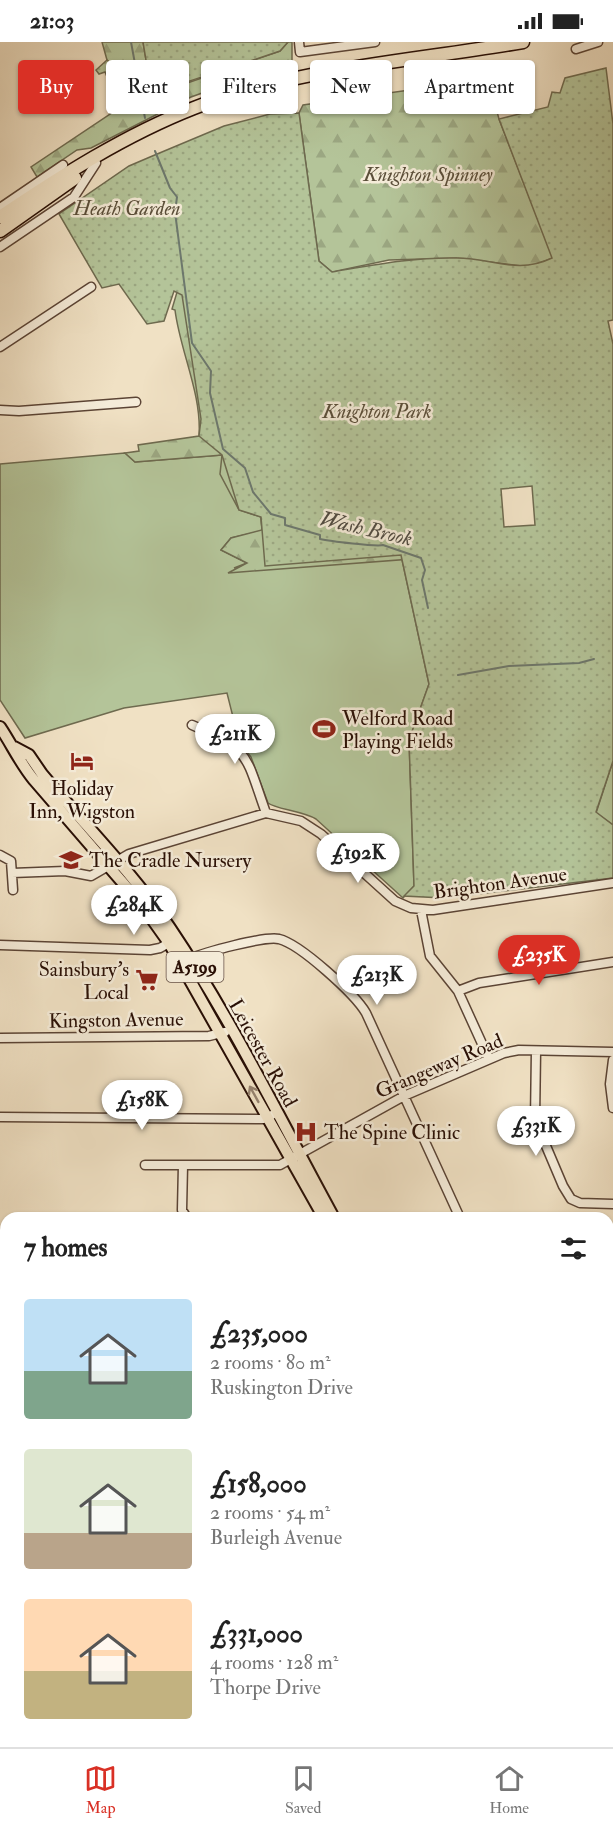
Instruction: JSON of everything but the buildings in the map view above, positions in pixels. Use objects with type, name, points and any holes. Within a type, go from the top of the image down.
[{"type":"highway","points":[[0,217],[56,180],[148,129],[194,108],[253,89],[347,70],[523,42]]},
{"type":"highway","points":[[0,231],[124,142]]},
{"type":"main road","name":"Leicester Road","points":[[4,737],[29,755],[112,863],[148,897],[294,1156],[321,1212]]},
{"type":"main road","name":"Leicester Road","points":[[173,941],[190,959],[225,1032]]},
{"type":"main road","name":"Leicester Road","points":[[294,1156],[330,1212]]},
{"type":"street","points":[[299,42],[300,52],[375,42]]},
{"type":"street","points":[[576,49],[598,42]]},
{"type":"street","points":[[0,247],[74,198],[96,163]]},
{"type":"street","points":[[0,208],[63,165]]},
{"type":"street","points":[[0,347],[90,287]]},
{"type":"street","points":[[0,410],[20,411],[136,402]]},
{"type":"street","points":[[192,725],[228,741],[243,753],[266,813]]},
{"type":"street","name":"Brighton Avenue","points":[[12,873],[65,871],[91,876],[112,863],[139,851],[266,813],[301,821],[321,834],[395,901],[421,910],[613,883]]},
{"type":"street","points":[[0,855],[11,861],[13,891]]},
{"type":"street","points":[[421,910],[430,956],[458,991],[489,1059]]},
{"type":"street","points":[[190,959],[276,938],[293,946],[359,1000],[456,1212]]},
{"type":"street","points":[[0,945],[150,950],[173,941]]},
{"type":"street","points":[[458,991],[479,983],[613,962]]},
{"type":"street","name":"Kingston Avenue","points":[[0,1038],[225,1032]]},
{"type":"street","points":[[536,1051],[535,1120],[564,1186],[571,1199],[580,1203],[613,1204]]},
{"type":"street","name":"Grangeway Road","points":[[145,1165],[280,1165],[404,1096],[504,1053],[613,1052]]},
{"type":"street","points":[[613,1060],[610,1084],[613,1108]]},
{"type":"street","points":[[0,1117],[271,1115]]},
{"type":"street","points":[[183,1165],[183,1212]]},
{"type":"green space","points":[[102,42],[143,42],[146,60],[107,60]]},
{"type":"green space","points":[[143,42],[288,42],[280,51],[253,60],[201,60],[201,77],[189,81],[189,60],[146,60]]},
{"type":"green space","points":[[288,42],[292,42],[292,60],[254,60],[280,51]]},
{"type":"green space","points":[[106,61],[106,74],[105,72],[99,74],[96,70]]},
{"type":"green space","name":"Knighton Park","points":[[606,68],[613,124],[613,320],[608,321],[613,344],[613,761],[596,812],[613,825],[613,878],[444,898],[404,896],[414,886],[409,740],[429,684],[401,555],[265,566],[261,517],[239,510],[222,455],[199,436],[201,419],[182,295],[174,291],[164,321],[147,324],[119,284],[102,288],[59,214],[129,166],[150,157],[224,126],[270,114],[299,113],[319,261],[332,272],[394,262],[441,258],[516,265],[539,263],[552,258],[499,119],[519,114],[535,114],[535,110],[548,107],[552,92],[560,93],[565,78]],"holes":[[[532,486],[535,525],[504,527],[501,489]]]},
{"type":"green space","points":[[201,78],[201,93],[189,98],[189,82]]},
{"type":"green space","name":"Knighton Spinney","points":[[404,91],[404,114],[498,114],[553,258],[529,267],[458,258],[389,260],[332,272],[319,261],[299,113],[303,105],[310,104],[310,114],[392,114],[392,92]]},
{"type":"green space","points":[[110,114],[158,114],[91,148],[77,150],[37,177],[31,167]]},
{"type":"green space","points":[[189,289],[411,559],[228,573],[247,563],[221,550],[231,538],[262,530],[261,517],[239,510],[220,474],[222,455],[135,462],[125,453],[139,451],[138,445],[199,436],[194,388],[175,310],[172,309],[177,292]]},
{"type":"green space","name":"Welford Road Playing Fields","points":[[125,453],[135,462],[222,455],[261,517],[262,531],[231,538],[221,550],[247,563],[234,568],[401,555],[429,684],[409,740],[414,886],[403,898],[316,819],[268,803],[251,757],[239,741],[227,693],[124,708],[25,738],[0,700],[0,464]]},
{"type":"green space","points":[[613,761],[613,825],[596,813]]},
{"type":"waterway","name":"Wash Brook","points":[[131,42],[145,118]]},
{"type":"waterway","name":"Wash Brook","points":[[155,151],[170,188],[177,197],[175,212],[192,343],[211,371],[210,393],[223,449],[245,468],[253,492],[271,514],[285,518],[285,525],[320,535],[320,539],[363,545],[383,545],[421,558],[425,570],[422,580],[428,608]]},
{"type":"waterway","name":"Wash Brook","points":[[458,675],[509,666],[579,663],[594,659]]},
{"type":"place","name":"Welford Road Playing Fields","points":[[324,729]]},
{"type":"place","name":"Holiday Inn, Wigston","points":[[82,761]]},
{"type":"place","name":"The Cradle Nursery","points":[[71,860]]},
{"type":"place","name":"Sainsbury's Local","points":[[147,980]]},
{"type":"place","name":"The Spine Clinic","points":[[306,1132]]},
{"type":"park label","name":"Heath Garden","points":[[127,208]]}]
